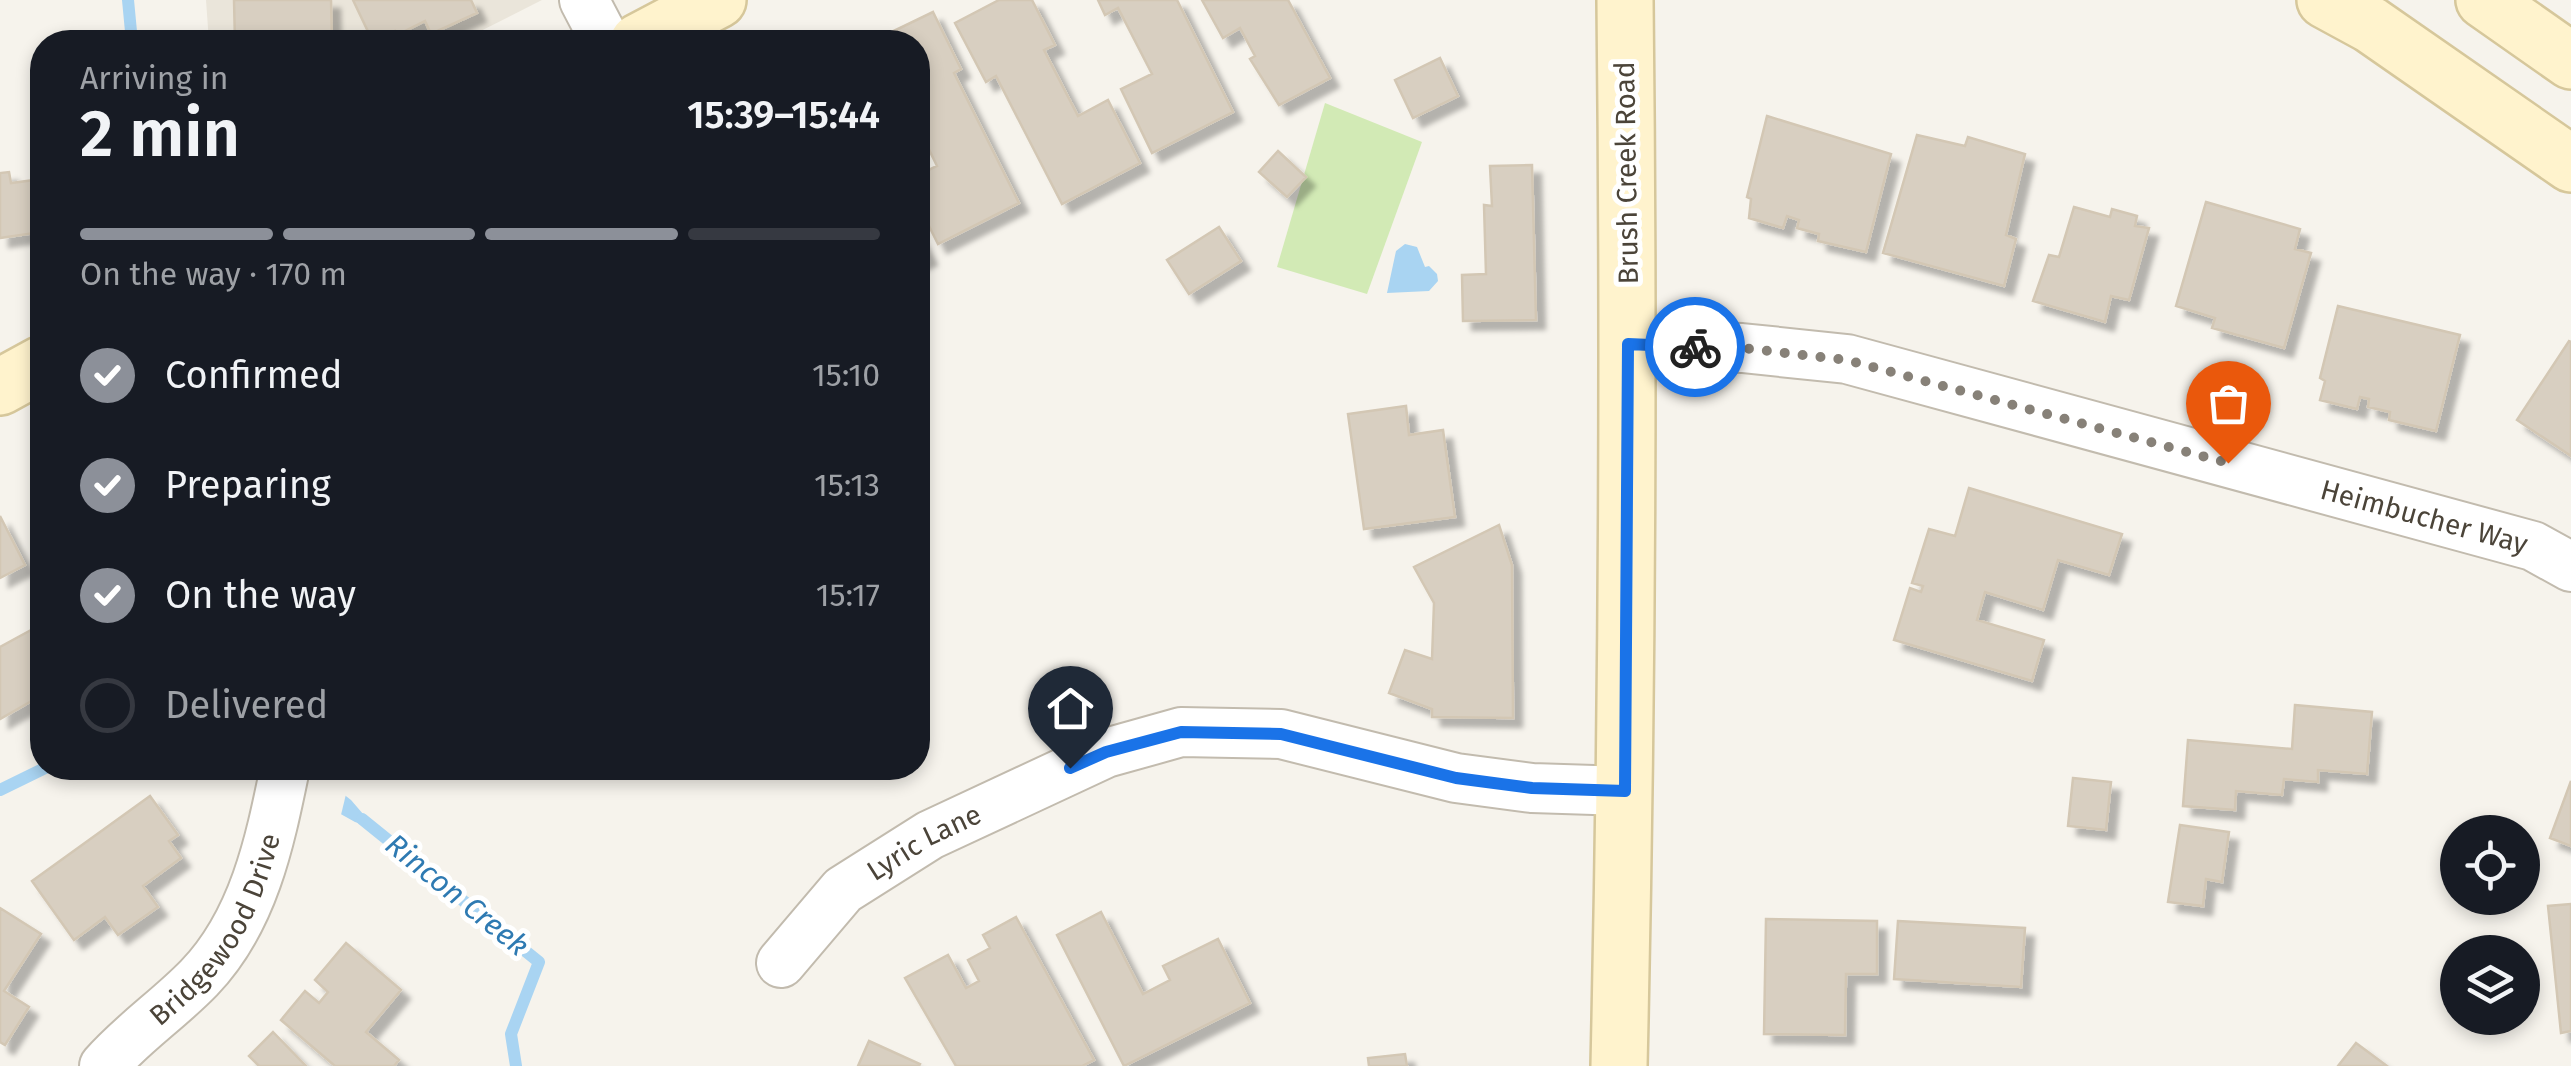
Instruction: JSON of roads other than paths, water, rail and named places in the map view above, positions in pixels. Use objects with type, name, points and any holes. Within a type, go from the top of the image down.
[{"type":"street","points":[[584,0],[600,30]]},
{"type":"street","points":[[661,30],[718,0]]},
{"type":"street","name":"Brush Creek Road","points":[[1618,1066],[1625,791],[1628,344],[1625,0]]},
{"type":"street","points":[[2325,0],[2370,25],[2571,164]]},
{"type":"street","points":[[2484,0],[2571,61]]},
{"type":"street","name":"Heimbucher Way","points":[[1628,344],[1742,348],[1847,360],[2533,546],[2571,567]]},
{"type":"street","points":[[0,387],[30,371]]},
{"type":"street","name":"Lyric Lane","points":[[781,963],[843,890],[930,834],[1106,752],[1181,732],[1281,734],[1456,778],[1532,788],[1625,791]]},
{"type":"street","name":"Bridgewood Drive","points":[[104,1066],[202,976],[222,950],[252,891],[274,825],[283,780]]},
{"type":"water","points":[[1405,244],[1417,247],[1425,267],[1437,274],[1438,281],[1429,291],[1387,293],[1396,251]]},
{"type":"water","points":[[280,780],[325,780],[351,800],[376,829],[355,822]]},
{"type":"waterway","name":"Rincon Creek","points":[[128,0],[131,30]]},
{"type":"waterway","points":[[0,790],[30,775]]},
{"type":"waterway","name":"Rincon Creek","points":[[362,819],[539,962],[511,1034],[516,1066]]}]
